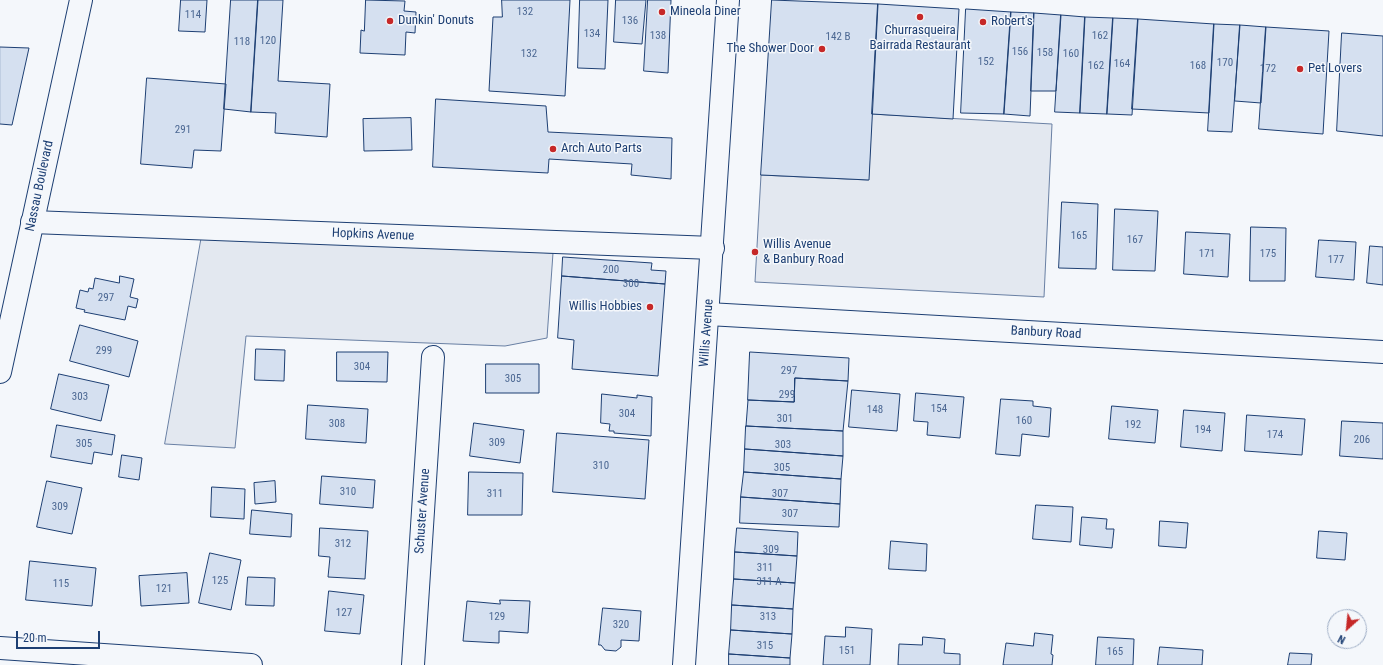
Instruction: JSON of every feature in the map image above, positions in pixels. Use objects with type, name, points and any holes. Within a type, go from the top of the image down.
[{"type":"street","name":"Nassau Boulevard","points":[[0,372],[81,0]]},
{"type":"street","name":"Willis Avenue","points":[[684,665],[713,248],[728,0]]},
{"type":"street","name":"Hopkins Avenue","points":[[32,222],[713,248]]},
{"type":"street","name":"Banbury Road","points":[[708,314],[1383,352]]},
{"type":"street","name":"Schuster Avenue","points":[[413,665],[433,357]]},
{"type":"street","points":[[0,648],[251,665]]},
{"type":"shaded area","points":[[872,114],[1052,124],[1044,297],[755,282],[761,175],[868,180]]},
{"type":"shaded area","points":[[202,235],[553,253],[547,338],[505,346],[246,336],[235,448],[165,444]]},
{"type":"building","points":[[181,0],[207,0],[205,32],[179,31]]},
{"type":"building","points":[[231,0],[258,0],[251,112],[224,109]]},
{"type":"building","points":[[258,0],[283,0],[278,81],[330,84],[327,137],[275,133],[276,113],[251,112]]},
{"type":"building","name":"Dunkin' Donuts","points":[[366,0],[405,1],[404,11],[416,12],[415,33],[406,32],[405,55],[360,53],[361,30],[364,31]]},
{"type":"building","points":[[502,0],[570,0],[565,96],[489,91],[493,17],[502,17]]},
{"type":"building","points":[[580,0],[608,0],[605,69],[578,68]]},
{"type":"building","points":[[616,0],[646,0],[642,44],[614,42]]},
{"type":"building","points":[[648,0],[671,0],[668,73],[644,71]]},
{"type":"building","points":[[772,0],[878,4],[869,180],[761,175]]},
{"type":"building","points":[[878,4],[959,9],[953,119],[872,114]]},
{"type":"building","points":[[966,9],[1011,12],[1004,114],[961,113]]},
{"type":"building","points":[[1011,12],[1034,13],[1030,116],[1004,114]]},
{"type":"building","points":[[1034,13],[1061,15],[1056,91],[1031,91]]},
{"type":"building","points":[[1061,15],[1085,17],[1080,113],[1055,112]]},
{"type":"building","points":[[1085,17],[1113,18],[1107,114],[1080,113]]},
{"type":"building","points":[[1113,18],[1138,19],[1132,115],[1107,114]]},
{"type":"building","points":[[1138,19],[1214,24],[1209,113],[1132,109]]},
{"type":"building","points":[[1214,24],[1240,25],[1232,132],[1208,131]]},
{"type":"building","points":[[1240,25],[1266,27],[1261,103],[1235,101]]},
{"type":"building","points":[[1266,27],[1329,31],[1323,134],[1259,129]]},
{"type":"building","points":[[1342,33],[1383,36],[1383,136],[1337,131]]},
{"type":"building","points":[[0,47],[29,48],[12,125],[0,124]]},
{"type":"building","points":[[147,78],[226,84],[221,151],[194,150],[192,168],[141,164]]},
{"type":"building","name":"Arch Auto Parts","points":[[436,99],[546,106],[548,132],[672,138],[671,179],[631,175],[632,164],[549,159],[548,173],[433,167]]},
{"type":"building","points":[[411,118],[412,150],[364,151],[363,119]]},
{"type":"building","points":[[1062,202],[1098,204],[1096,269],[1059,268]]},
{"type":"building","points":[[1115,209],[1158,211],[1155,271],[1113,270]]},
{"type":"building","points":[[1251,227],[1286,228],[1285,281],[1250,281]]},
{"type":"building","points":[[1186,232],[1230,234],[1228,277],[1184,274]]},
{"type":"building","points":[[1319,240],[1356,242],[1354,280],[1316,277]]},
{"type":"building","points":[[1370,246],[1383,247],[1383,285],[1367,283]]},
{"type":"building","points":[[563,257],[652,263],[651,270],[666,271],[665,284],[562,276]]},
{"type":"building","points":[[120,276],[134,279],[130,297],[138,299],[136,308],[128,306],[125,320],[84,312],[85,310],[76,308],[80,290],[88,292],[89,288],[93,289],[95,278],[119,283]]},
{"type":"building","points":[[562,276],[665,284],[658,376],[572,369],[574,340],[558,338]]},
{"type":"building","points":[[80,325],[138,341],[129,377],[70,361]]},
{"type":"building","points":[[256,349],[285,350],[284,381],[255,380]]},
{"type":"building","points":[[337,352],[388,352],[387,382],[337,381]]},
{"type":"building","points":[[750,352],[849,358],[848,381],[795,378],[794,402],[748,400]]},
{"type":"building","points":[[486,364],[539,364],[539,393],[486,393]]},
{"type":"building","points":[[59,374],[109,385],[101,421],[51,409]]},
{"type":"building","points":[[795,378],[848,381],[843,431],[746,426],[748,400],[794,402]]},
{"type":"building","points":[[852,390],[900,394],[897,431],[849,427]]},
{"type":"building","points":[[916,393],[964,397],[960,438],[927,435],[928,422],[914,421]]},
{"type":"building","points":[[602,394],[637,398],[637,395],[652,397],[651,436],[614,433],[614,431],[609,431],[610,424],[601,423]]},
{"type":"building","points":[[1001,399],[1033,401],[1033,406],[1051,408],[1049,437],[1022,434],[1020,456],[996,454]]},
{"type":"building","points":[[308,405],[368,409],[366,443],[306,439]]},
{"type":"building","points":[[1112,406],[1158,410],[1155,443],[1109,439]]},
{"type":"building","points":[[1184,410],[1225,413],[1222,451],[1181,447]]},
{"type":"building","points":[[1247,415],[1305,419],[1302,455],[1245,451]]},
{"type":"building","points":[[1342,421],[1383,423],[1383,459],[1340,456]]},
{"type":"building","points":[[474,423],[524,430],[520,463],[470,456]]},
{"type":"building","points":[[57,425],[115,435],[112,455],[94,452],[92,464],[51,457]]},
{"type":"building","points":[[746,426],[843,431],[843,456],[745,449]]},
{"type":"building","points":[[557,433],[649,440],[645,499],[553,492]]},
{"type":"building","points":[[745,449],[843,456],[841,479],[744,472]]},
{"type":"building","points":[[122,455],[142,458],[139,480],[119,477]]},
{"type":"building","points":[[469,472],[523,473],[522,515],[468,515]]},
{"type":"building","points":[[744,472],[841,479],[840,504],[741,497]]},
{"type":"building","points":[[322,476],[375,480],[373,508],[320,504]]},
{"type":"building","points":[[47,481],[82,488],[72,534],[37,527]]},
{"type":"building","points":[[275,481],[276,502],[255,504],[254,483]]},
{"type":"building","points":[[212,487],[245,489],[244,519],[211,517]]},
{"type":"building","points":[[741,497],[840,504],[839,527],[740,523]]},
{"type":"building","points":[[1036,505],[1073,507],[1071,542],[1033,539]]},
{"type":"building","points":[[252,510],[292,514],[291,537],[250,534]]},
{"type":"building","points":[[1082,517],[1107,519],[1106,529],[1114,529],[1112,548],[1080,545]]},
{"type":"building","points":[[1160,521],[1188,523],[1186,548],[1159,546]]},
{"type":"building","points":[[320,528],[368,531],[365,579],[328,577],[330,557],[319,556]]},
{"type":"building","points":[[737,528],[798,532],[797,556],[735,552]]},
{"type":"building","points":[[1319,531],[1347,533],[1345,560],[1317,558]]},
{"type":"building","points":[[891,541],[927,544],[926,571],[889,569]]},
{"type":"building","points":[[735,552],[797,556],[795,583],[734,579]]},
{"type":"building","points":[[210,553],[241,560],[231,610],[199,603]]},
{"type":"building","points":[[30,561],[96,568],[92,606],[26,600]]},
{"type":"building","points":[[187,573],[189,603],[141,606],[139,576]]},
{"type":"building","points":[[248,577],[275,578],[274,606],[246,605]]},
{"type":"building","points":[[734,579],[795,583],[793,609],[732,605]]},
{"type":"building","points":[[329,591],[364,595],[360,634],[325,631]]},
{"type":"building","points":[[500,600],[530,601],[528,633],[499,631],[499,643],[463,641],[467,601],[500,604]]},
{"type":"building","points":[[732,605],[793,609],[792,634],[731,630]]},
{"type":"building","points":[[603,608],[641,611],[639,641],[621,640],[621,647],[616,651],[605,650],[601,645],[599,645]]},
{"type":"building","points":[[846,627],[872,629],[870,665],[823,665],[825,636],[845,637]]},
{"type":"building","points":[[731,630],[792,634],[790,658],[729,654]]},
{"type":"building","points":[[1035,633],[1053,635],[1051,654],[1053,655],[1052,665],[1003,665],[1006,643],[1033,646]]},
{"type":"building","points":[[923,637],[945,639],[944,653],[960,654],[960,665],[898,665],[899,644],[922,645]]},
{"type":"building","points":[[1098,637],[1134,639],[1133,665],[1096,665]]},
{"type":"building","points":[[1160,647],[1203,650],[1202,665],[1158,665]]},
{"type":"building","points":[[1290,653],[1312,654],[1311,665],[1288,665]]},
{"type":"building","points":[[729,654],[790,658],[790,665],[729,665]]},
{"type":"place","name":"Mineola Diner","points":[[662,12]]},
{"type":"place","name":"Churrasqueira Bairrada Restaurant","points":[[920,17]]},
{"type":"place","name":"Dunkin' Donuts","points":[[390,21]]},
{"type":"place","name":"Robert's","points":[[983,22]]},
{"type":"place","name":"The Shower Door","points":[[822,49]]},
{"type":"place","name":"Pet Lovers","points":[[1300,69]]},
{"type":"place","name":"Arch Auto Parts","points":[[553,149]]},
{"type":"place","name":"Willis Avenue & Banbury Road","points":[[755,252]]},
{"type":"place","name":"Willis Hobbies","points":[[650,307]]}]
